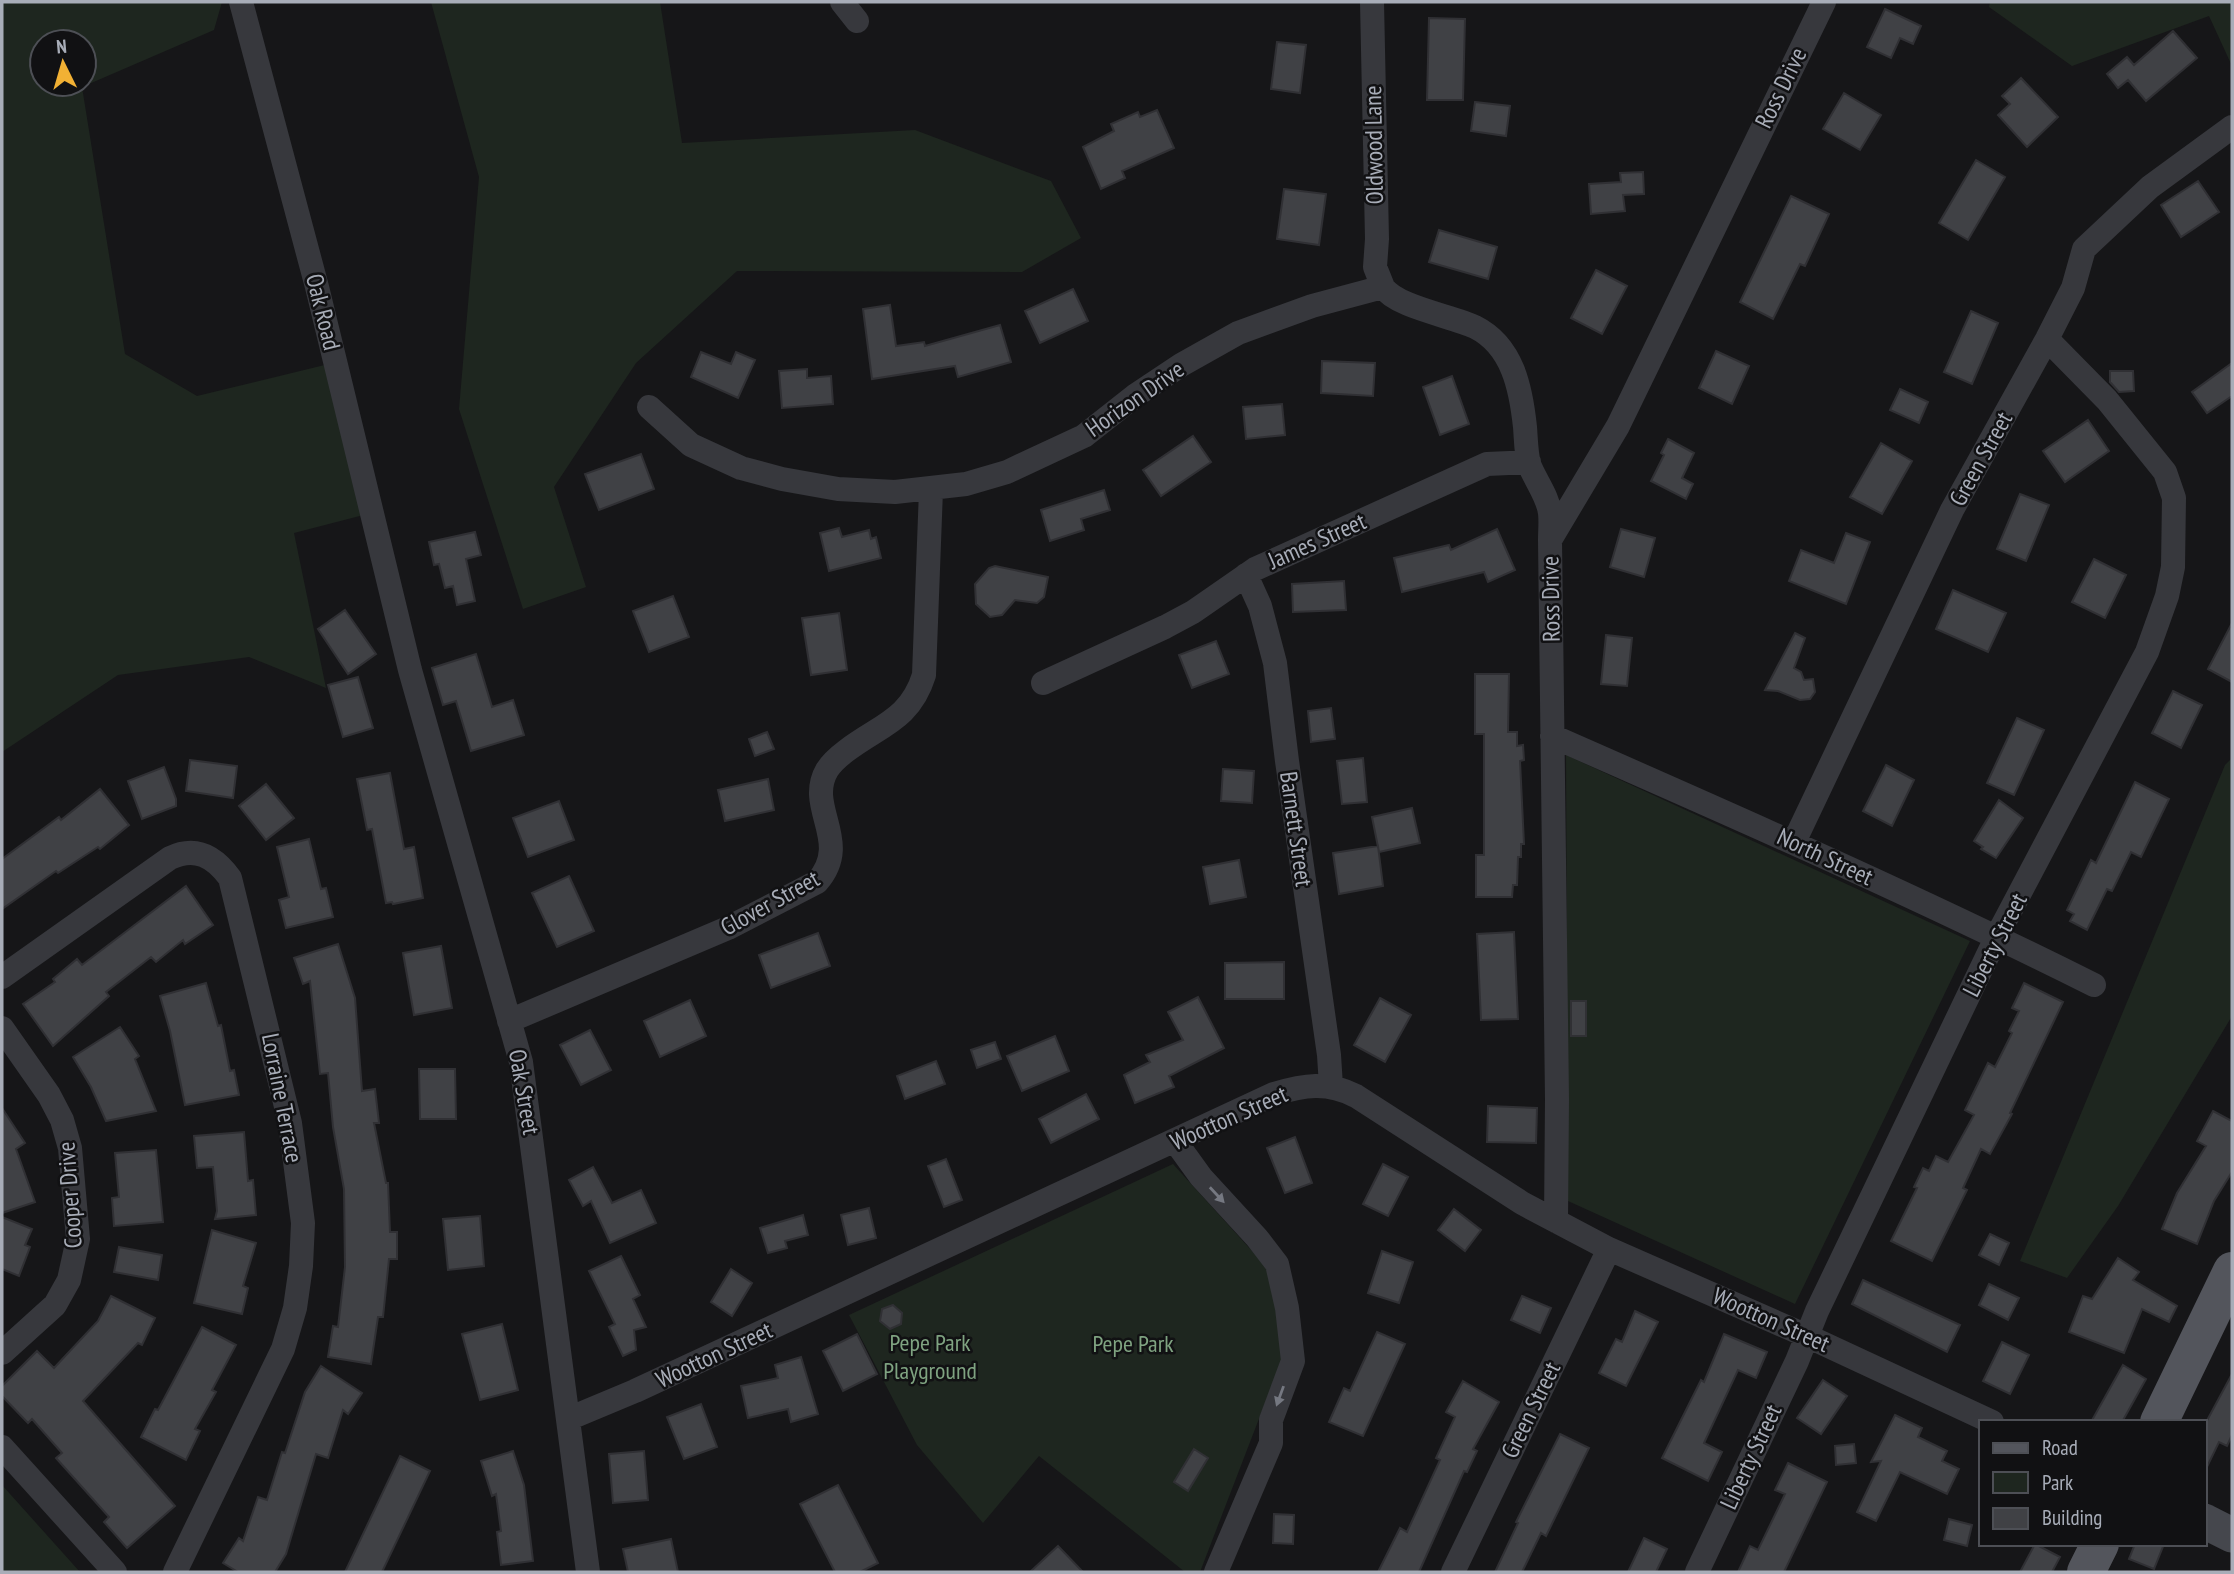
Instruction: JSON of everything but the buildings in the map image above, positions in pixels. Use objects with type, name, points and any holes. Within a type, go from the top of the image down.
[{"type":"main road","points":[[2160,1420],[2232,1271]]},
{"type":"main road","points":[[2086,1572],[2099,1546]]},
{"type":"street","name":"Oak Road","points":[[240,2],[317,287],[399,623]]},
{"type":"street","name":"Oldwood Lane","points":[[1372,2],[1377,239],[1375,267],[1383,287]]},
{"type":"street","name":"Ross Drive","points":[[1556,1221],[1558,1099],[1550,540],[1618,426],[1824,2]]},
{"type":"street","name":"Green Street","points":[[1794,842],[1952,510],[2073,288],[2084,249],[2150,187],[2232,127]]},
{"type":"street","points":[[1383,287],[1387,293],[1408,303],[1452,317],[1478,329],[1490,337],[1509,357],[1523,407],[1529,462],[1550,511],[1550,540]]},
{"type":"street","name":"Horizon Drive","points":[[649,407],[691,445],[741,468],[838,489],[895,492],[930,490],[966,484],[1007,472],[1084,436],[1136,395],[1181,365],[1238,333],[1312,306],[1383,287]]},
{"type":"street","name":"Liberty Street","points":[[1697,1572],[1997,936],[2147,652],[2166,596],[2173,567],[2174,498],[2165,472],[2108,400],[2047,339]]},
{"type":"street","name":"James Street","points":[[1043,683],[1165,627],[1193,612],[1246,575],[1487,464],[1529,462]]},
{"type":"street","name":"Glover Street","points":[[509,1020],[728,928],[817,883],[827,872],[831,844],[821,801],[821,786],[825,773],[833,761],[904,712],[920,689],[924,675],[930,490]]},
{"type":"street","name":"Barnett Street","points":[[1246,575],[1260,606],[1275,663],[1331,1086]]},
{"type":"street","name":"Oak Street","points":[[399,623],[521,1062],[587,1572]]},
{"type":"street","name":"North Street","points":[[1552,736],[1794,842],[1997,936],[2094,985]]},
{"type":"street","name":"Lorraine Terrace","points":[[2,978],[170,858],[183,852],[197,852],[210,858],[221,866],[230,878],[290,1123],[303,1223],[301,1266],[295,1308],[279,1358],[175,1572]]},
{"type":"street","name":"Cooper Drive","points":[[2,1028],[50,1095],[62,1120],[70,1148],[78,1239],[69,1280],[55,1305],[2,1353]]},
{"type":"street","name":"Wootton Street","points":[[568,1419],[648,1385],[1274,1094],[1301,1086],[1331,1086],[1356,1096],[1522,1203],[1609,1248],[1988,1420]]},
{"type":"street","points":[[1175,1141],[1201,1177],[1277,1264],[1287,1308],[1293,1360],[1271,1420],[1271,1443],[1216,1572]]},
{"type":"street","name":"Green Street","points":[[1453,1572],[1609,1248]]},
{"type":"street","points":[[2,1447],[115,1572]]},
{"type":"street","points":[[2206,1522],[2232,1535]]},
{"type":"green space","points":[[2,2],[222,2],[214,30],[98,80],[98,28],[28,28],[28,98],[84,98],[125,354],[197,396],[341,361],[379,511],[294,533],[326,688],[249,657],[118,675],[2,752]]},
{"type":"green space","points":[[431,2],[660,2],[682,143],[915,130],[1051,181],[1081,238],[1022,272],[737,271],[636,363],[554,487],[586,587],[523,609],[459,409],[479,177]]},
{"type":"green space","points":[[1990,2],[2232,2],[2232,66],[2209,16],[2072,66],[1989,7]]},
{"type":"green space","points":[[1566,755],[1970,941],[1795,1304],[1568,1201]]},
{"type":"green space","points":[[2232,758],[2232,1016],[2118,1206],[2067,1278],[2020,1261],[2225,765]]},
{"type":"green space","name":"Pepe Park","points":[[1173,1164],[1272,1273],[1282,1359],[1200,1572],[1185,1572],[1039,1456],[983,1523],[917,1445],[849,1315]]},
{"type":"green space","points":[[2,1485],[80,1572],[2,1572]]},
{"type":"park label","name":"Pepe Park Playground","points":[[930,1357]]}]
